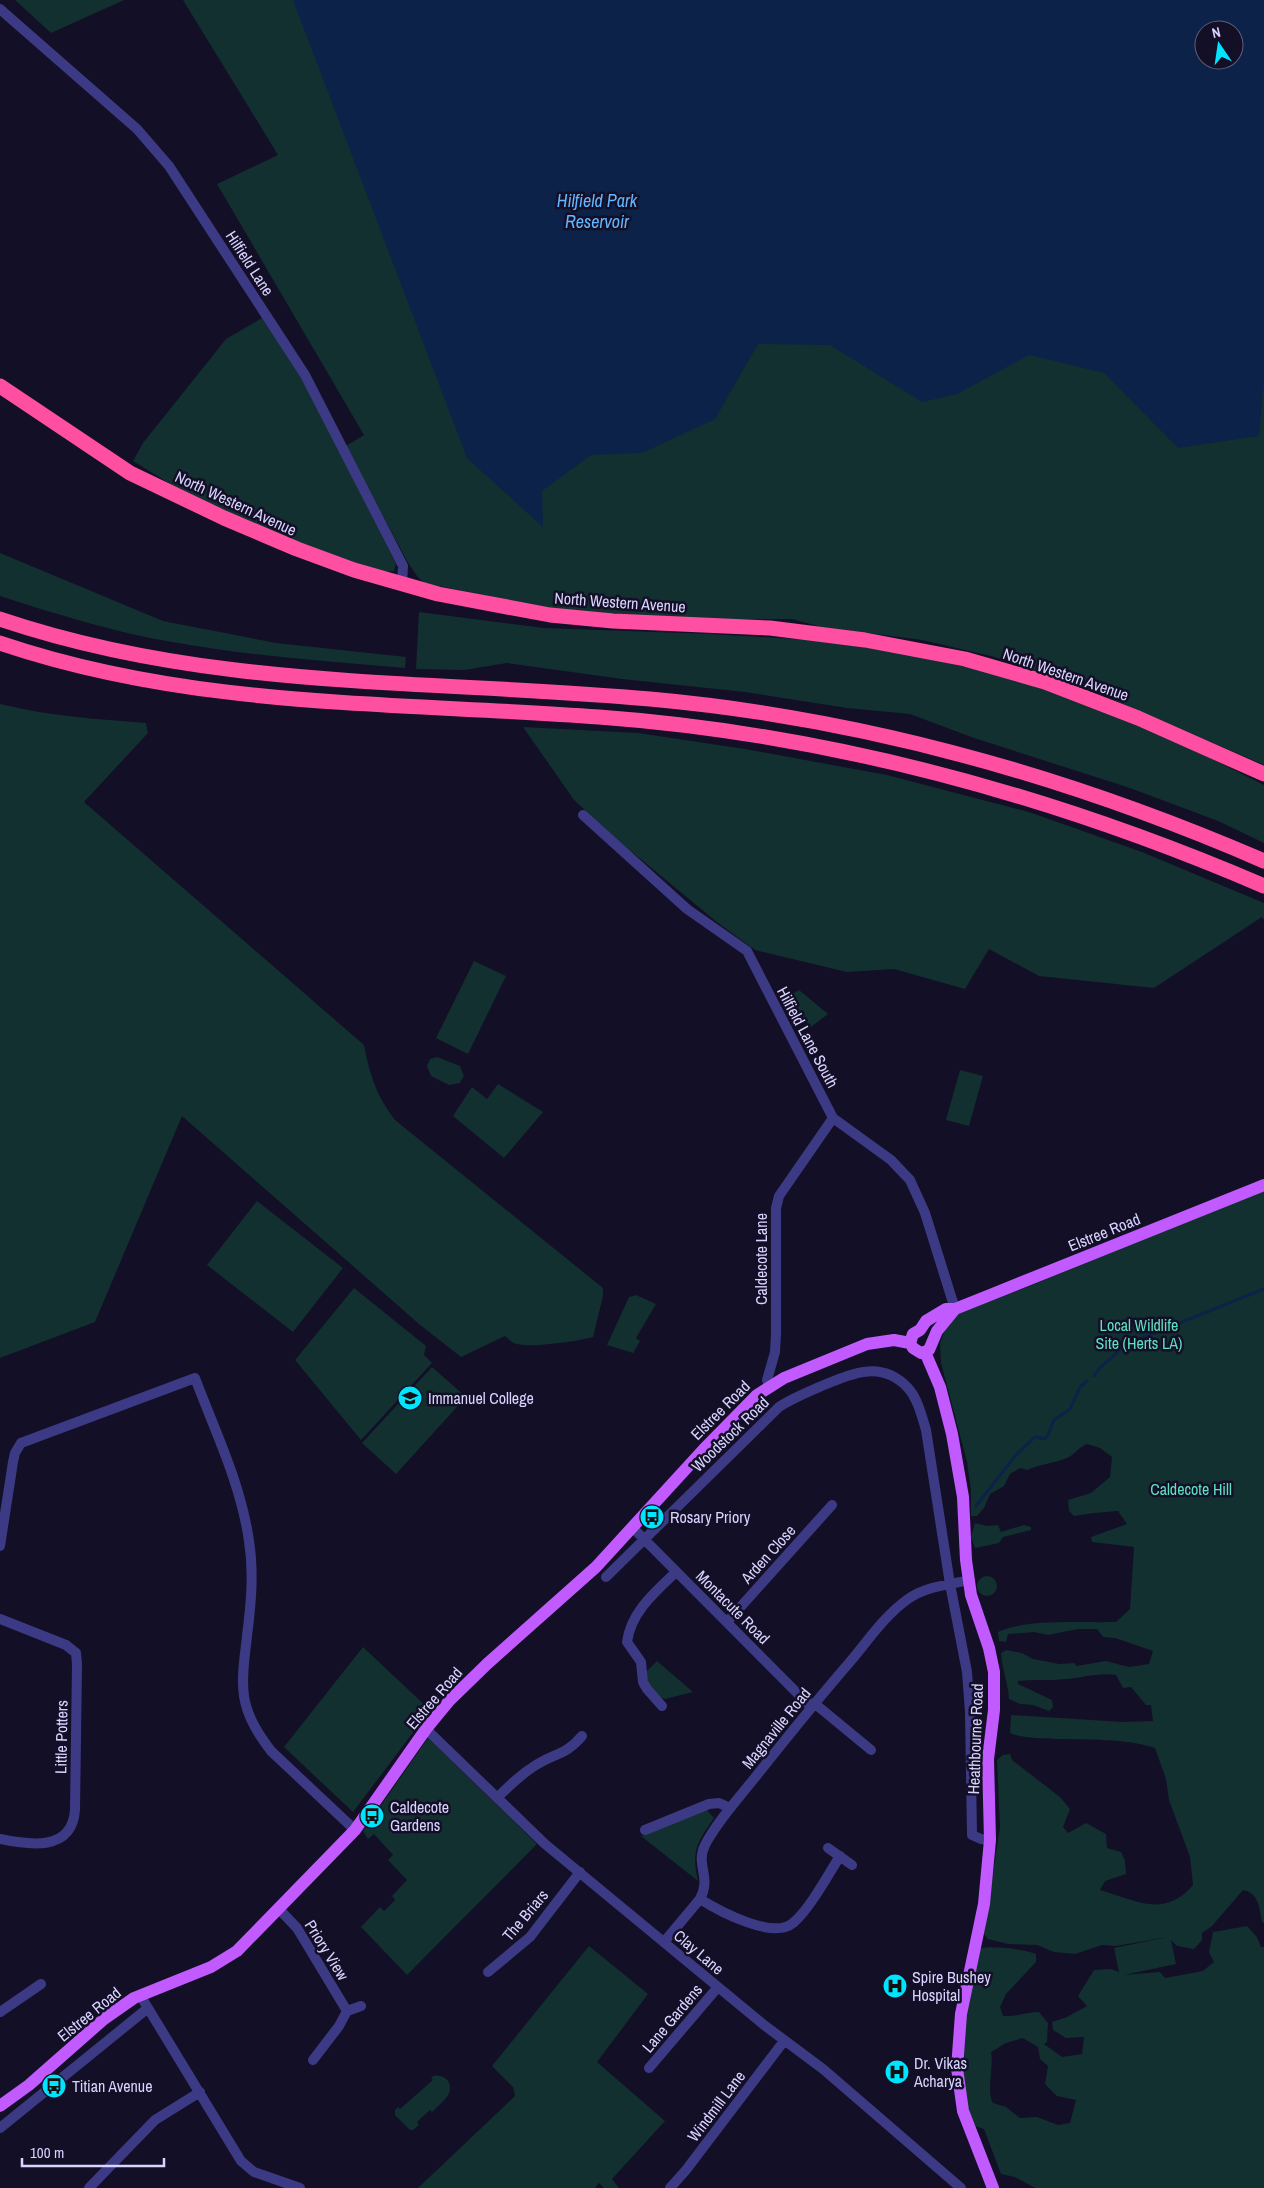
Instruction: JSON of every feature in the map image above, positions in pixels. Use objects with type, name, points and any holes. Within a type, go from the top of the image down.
[{"type":"highway","name":"North Western Avenue","points":[[0,386],[130,473],[224,518],[297,550],[402,584],[484,604],[550,615],[613,621],[770,628],[865,640],[965,659],[1045,682],[1138,718],[1264,774]]},
{"type":"highway","points":[[0,619],[107,649],[201,667],[297,678],[654,699],[816,723],[936,749],[1042,779],[1139,811],[1264,861]]},
{"type":"highway","points":[[0,643],[102,671],[198,689],[345,704],[598,717],[701,728],[811,745],[943,774],[1036,800],[1160,843],[1264,886]]},
{"type":"main road","name":"Elstree Road","points":[[910,1343],[913,1334],[920,1330],[926,1321],[946,1309],[955,1309],[1264,1185]]},
{"type":"main road","points":[[925,1352],[932,1347],[933,1339],[955,1309]]},
{"type":"main road","points":[[920,1330],[927,1332],[933,1339]]},
{"type":"main road","name":"Elstree Road","points":[[0,2106],[37,2079],[104,2019],[140,1995],[211,1967],[237,1951],[355,1830],[426,1729],[465,1684],[596,1567],[756,1395],[769,1386],[868,1344],[894,1340],[910,1343],[916,1351],[925,1352]]},
{"type":"main road","name":"Heathbourne Road","points":[[925,1352],[940,1387],[952,1434],[963,1497],[966,1560],[969,1580],[994,1672],[994,1710],[988,1760],[990,1840],[984,1904],[961,2014],[957,2068],[963,2111],[993,2188]]},
{"type":"street","name":"Hilfield Lane","points":[[0,9],[137,130],[168,166],[305,375],[403,566],[402,584]]},
{"type":"street","name":"Hilfield Lane South","points":[[583,815],[687,909],[746,951],[834,1118],[892,1160],[910,1180],[925,1213],[955,1309]]},
{"type":"street","name":"Caldecote Lane","points":[[769,1386],[767,1380],[774,1357],[776,1334],[777,1202],[782,1189],[834,1118]]},
{"type":"street","name":"Woodstock Road","points":[[606,1577],[779,1407],[794,1398],[851,1373],[864,1370],[877,1371],[899,1380],[909,1389],[918,1406],[926,1430],[934,1471],[950,1584],[967,1672],[970,1712],[972,1835],[980,1839],[990,1840]]},
{"type":"street","points":[[0,1546],[13,1462],[15,1453],[22,1443],[195,1378],[242,1500],[250,1541],[252,1586],[242,1679],[244,1697],[249,1714],[260,1736],[271,1751],[355,1830]]},
{"type":"street","name":"Arden Close","points":[[727,1622],[832,1505]]},
{"type":"street","name":"Montacute Road","points":[[633,1528],[813,1705],[871,1750]]},
{"type":"street","points":[[662,1706],[647,1689],[641,1662],[627,1642],[642,1606],[676,1572]]},
{"type":"street","name":"Magnaville Road","points":[[700,1899],[706,1886],[702,1869],[702,1852],[706,1844],[730,1808],[813,1705],[907,1599],[930,1588],[969,1580]]},
{"type":"street","name":"Little Potters","points":[[0,1618],[66,1645],[76,1653],[77,1664],[75,1810],[73,1822],[62,1836],[48,1843],[32,1845],[0,1839]]},
{"type":"street","name":"Clay Lane","points":[[426,1729],[524,1825],[784,2041],[823,2069],[961,2188]]},
{"type":"street","points":[[497,1798],[519,1777],[537,1764],[569,1750],[582,1736]]},
{"type":"street","points":[[645,1830],[708,1804],[720,1803],[730,1808]]},
{"type":"street","points":[[828,1848],[852,1865]]},
{"type":"street","points":[[664,1942],[700,1899],[730,1916],[773,1929],[785,1928],[800,1916],[840,1856]]},
{"type":"street","name":"The Briars","points":[[488,1972],[530,1937],[580,1872]]},
{"type":"street","name":"Priory View","points":[[278,1908],[297,1928],[347,2011]]},
{"type":"street","points":[[0,2012],[41,1984]]},
{"type":"street","name":"Lane Gardens","points":[[649,2068],[718,1987]]},
{"type":"street","points":[[140,1995],[241,2161],[254,2172],[294,2187]]},
{"type":"street","points":[[313,2060],[347,2011],[361,2006]]},
{"type":"street","points":[[1,2125],[148,2008]]},
{"type":"street","name":"Windmill Lane","points":[[670,2188],[686,2170],[784,2041]]},
{"type":"street","points":[[89,2188],[155,2120],[200,2092]]},
{"type":"green space","points":[[15,0],[124,0],[51,33]]},
{"type":"green space","points":[[183,0],[1264,0],[1264,765],[1084,687],[995,657],[922,640],[821,627],[792,619],[698,620],[554,609],[424,583],[407,561],[346,446],[364,435],[217,184],[278,155]]},
{"type":"green space","points":[[262,318],[302,378],[396,564],[394,571],[381,572],[266,531],[172,485],[133,461],[143,443],[226,339]]},
{"type":"green space","points":[[0,553],[163,621],[276,643],[406,657],[405,668],[288,658],[201,647],[150,638],[85,622],[0,596]]},
{"type":"green space","points":[[419,612],[544,628],[711,634],[846,642],[995,673],[1075,699],[1148,727],[1264,785],[1264,843],[1218,821],[1130,788],[974,738],[910,714],[847,708],[745,692],[622,679],[507,663],[464,670],[416,669]]},
{"type":"green space","points":[[0,704],[54,714],[146,723],[148,733],[84,802],[364,1045],[375,1084],[383,1102],[395,1120],[603,1288],[603,1296],[593,1337],[541,1345],[520,1345],[512,1342],[505,1336],[461,1357],[419,1324],[182,1116],[95,1322],[0,1358]]},
{"type":"green space","points":[[523,727],[638,733],[745,749],[887,775],[1029,812],[1142,852],[1264,903],[1264,920],[1262,917],[1154,988],[1039,976],[989,949],[965,989],[894,969],[847,972],[755,950],[718,923],[620,842],[574,800]]},
{"type":"green space","points":[[474,961],[506,976],[468,1054],[436,1038]]},
{"type":"green space","points":[[799,990],[828,1014],[811,1027],[785,998]]},
{"type":"green space","points":[[437,1057],[460,1066],[464,1076],[460,1083],[449,1085],[431,1076],[427,1066],[430,1059]]},
{"type":"green space","points":[[960,1070],[983,1076],[969,1126],[946,1120]]},
{"type":"green space","points":[[498,1084],[543,1112],[504,1158],[453,1116],[472,1087],[487,1099]]},
{"type":"green space","points":[[1264,1189],[1264,1923],[1262,1922],[1255,1897],[1243,1890],[1212,1926],[1202,1933],[1202,1940],[1194,1949],[1177,1946],[1171,1940],[1176,1964],[1124,1975],[1160,1972],[1165,1978],[1203,1971],[1214,1962],[1209,1952],[1213,1932],[1247,1926],[1257,1937],[1261,1947],[1264,1947],[1264,2188],[1035,2188],[1015,2177],[1001,2174],[984,2129],[975,2126],[967,2106],[961,2062],[966,2015],[978,1949],[990,1947],[1007,1948],[1036,1954],[1036,1962],[1006,1994],[1000,2007],[1003,2016],[1039,2012],[1048,2023],[1047,2042],[1044,2044],[1062,2057],[1082,2054],[1084,2037],[1066,2038],[1053,2030],[1052,2022],[1067,2017],[1087,2006],[1078,1996],[1094,1970],[1111,1969],[1119,1972],[1114,1948],[1168,1937],[1116,1946],[1102,1945],[1075,1954],[1054,1952],[1037,1945],[1008,1944],[988,1939],[984,1934],[1000,1827],[997,1760],[1003,1755],[1010,1754],[1012,1760],[1060,1797],[1070,1809],[1063,1827],[1068,1833],[1086,1823],[1106,1834],[1107,1848],[1121,1852],[1125,1861],[1126,1874],[1105,1881],[1100,1890],[1137,1902],[1160,1904],[1171,1902],[1193,1885],[1190,1857],[1169,1800],[1166,1779],[1155,1748],[1118,1741],[1033,1738],[1010,1733],[1011,1715],[1123,1722],[1153,1721],[1151,1705],[1146,1705],[1131,1687],[1123,1688],[1116,1675],[1103,1674],[1059,1680],[1018,1681],[1018,1684],[1052,1700],[1053,1707],[1049,1711],[1033,1705],[1020,1704],[1009,1699],[1001,1653],[1006,1650],[1022,1653],[1033,1659],[1059,1664],[1075,1663],[1076,1666],[1106,1661],[1129,1667],[1149,1664],[1153,1651],[1115,1638],[1103,1637],[1097,1629],[1078,1629],[1048,1635],[1034,1632],[1008,1634],[1006,1642],[999,1641],[998,1632],[1024,1625],[1056,1622],[1116,1622],[1130,1609],[1134,1547],[1092,1542],[1091,1537],[1127,1524],[1118,1511],[1074,1516],[1069,1511],[1068,1500],[1091,1493],[1110,1477],[1112,1457],[1100,1448],[1087,1444],[1067,1458],[1027,1470],[1020,1468],[1010,1474],[1004,1486],[990,1494],[984,1508],[977,1516],[971,1516],[971,1490],[967,1462],[941,1363],[940,1344],[946,1326],[960,1312],[1020,1290]],"holes":[[[1023,2038],[1038,2047],[1040,2059],[1048,2066],[1045,2084],[1057,2096],[1076,2100],[1070,2123],[1058,2125],[1037,2117],[1020,2118],[1006,2107],[993,2103],[990,2092],[991,2052],[1006,2043]]]},
{"type":"green space","points":[[257,1201],[343,1268],[293,1332],[207,1265]]},
{"type":"green space","points":[[354,1288],[426,1346],[424,1355],[432,1363],[361,1440],[295,1360]]},
{"type":"green space","points":[[636,1295],[656,1304],[636,1338],[640,1341],[633,1353],[607,1345],[629,1297]]},
{"type":"green space","points":[[432,1367],[466,1397],[396,1474],[362,1443]]},
{"type":"green space","points":[[975,1523],[987,1526],[998,1525],[1001,1532],[1024,1525],[1031,1527],[1031,1530],[1003,1537],[999,1543],[975,1548],[971,1537]]},
{"type":"green space","points":[[987,1576],[994,1579],[997,1586],[994,1593],[987,1596],[980,1593],[977,1586],[980,1579]]},
{"type":"green space","points":[[363,1647],[430,1710],[353,1812],[284,1747]]},
{"type":"green space","points":[[657,1661],[693,1692],[665,1699],[654,1692],[646,1672]]},
{"type":"green space","points":[[428,1738],[537,1844],[407,1975],[361,1927],[380,1907],[384,1911],[395,1900],[392,1896],[407,1880],[388,1860],[393,1855],[374,1834],[368,1839],[363,1831]]},
{"type":"green space","points":[[706,1809],[714,1818],[697,1847],[695,1862],[698,1881],[641,1836]]},
{"type":"green space","points":[[589,1946],[648,1994],[597,2062],[665,2121],[612,2179],[619,2188],[604,2188],[599,2183],[595,2188],[418,2188],[515,2096],[513,2087],[492,2066]]},
{"type":"green space","points":[[433,2076],[442,2076],[448,2081],[450,2084],[449,2093],[432,2112],[430,2110],[417,2122],[419,2125],[410,2130],[395,2115],[395,2110],[398,2107],[400,2109],[433,2080],[431,2078]]},
{"type":"water","name":"Hilfield Park Reservoir","points":[[293,0],[1264,0],[1264,379],[1259,436],[1178,448],[1104,373],[1029,355],[957,394],[922,402],[830,345],[758,344],[715,419],[642,453],[591,455],[542,491],[543,527],[467,458]]},
{"type":"waterway","points":[[1094,1376],[1125,1345],[1264,1289]]},
{"type":"waterway","points":[[976,1506],[1015,1456],[1035,1437],[1045,1439],[1054,1420],[1070,1409],[1080,1387],[1087,1381]]},
{"type":"place","name":"Immanuel College","points":[[410,1398]]},
{"type":"place","name":"Rosary Priory","points":[[652,1517]]},
{"type":"place","name":"Caldecote Gardens","points":[[372,1816]]},
{"type":"place","name":"Spire Bushey Hospital","points":[[895,1986]]},
{"type":"place","name":"Dr. Vikas Acharya","points":[[897,2072]]},
{"type":"place","name":"Titian Avenue","points":[[54,2086]]},
{"type":"park label","name":"Local Wildlife Site (Herts LA)","points":[[1139,1334]]},
{"type":"park label","name":"Caldecote Hill","points":[[1191,1489]]}]
